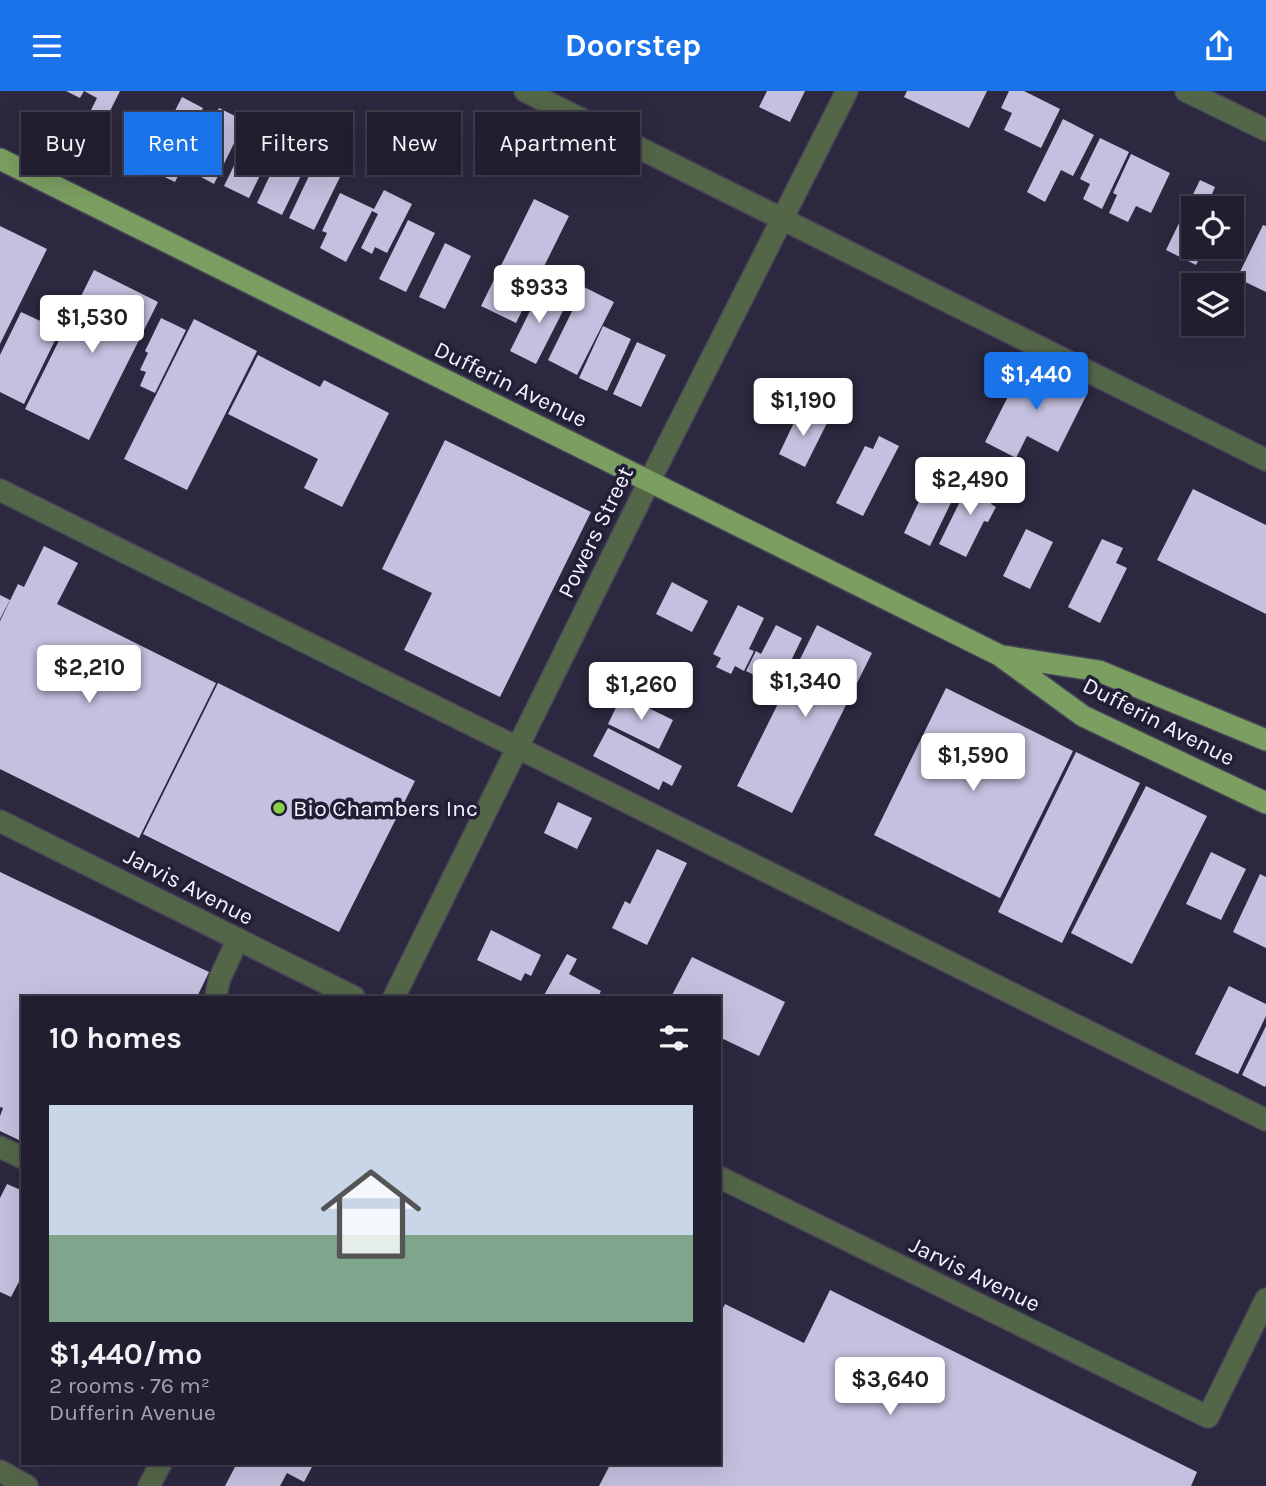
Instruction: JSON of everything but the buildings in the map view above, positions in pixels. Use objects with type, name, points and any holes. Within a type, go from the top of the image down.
[{"type":"main road","name":"Dufferin Avenue","points":[[0,159],[999,655],[1083,716],[1266,803]]},
{"type":"main road","name":"Dufferin Avenue","points":[[999,655],[1099,671],[1266,740]]},
{"type":"street","points":[[525,91],[1266,460]]},
{"type":"street","name":"Powers Street","points":[[394,996],[846,91]]},
{"type":"street","points":[[1186,91],[1266,130]]},
{"type":"street","points":[[0,490],[1266,1120]]},
{"type":"street","name":"Jarvis Avenue","points":[[0,821],[352,996]]},
{"type":"street","points":[[216,996],[219,980],[238,939]]},
{"type":"street","points":[[0,1147],[21,1157]]},
{"type":"street","name":"Jarvis Avenue","points":[[721,1178],[1208,1417],[1266,1299]]},
{"type":"street","points":[[149,1486],[159,1465]]},
{"type":"street","points":[[0,1471],[27,1486]]},
{"type":"place","name":"Bio Chambers Inc","points":[[279,808]]}]
